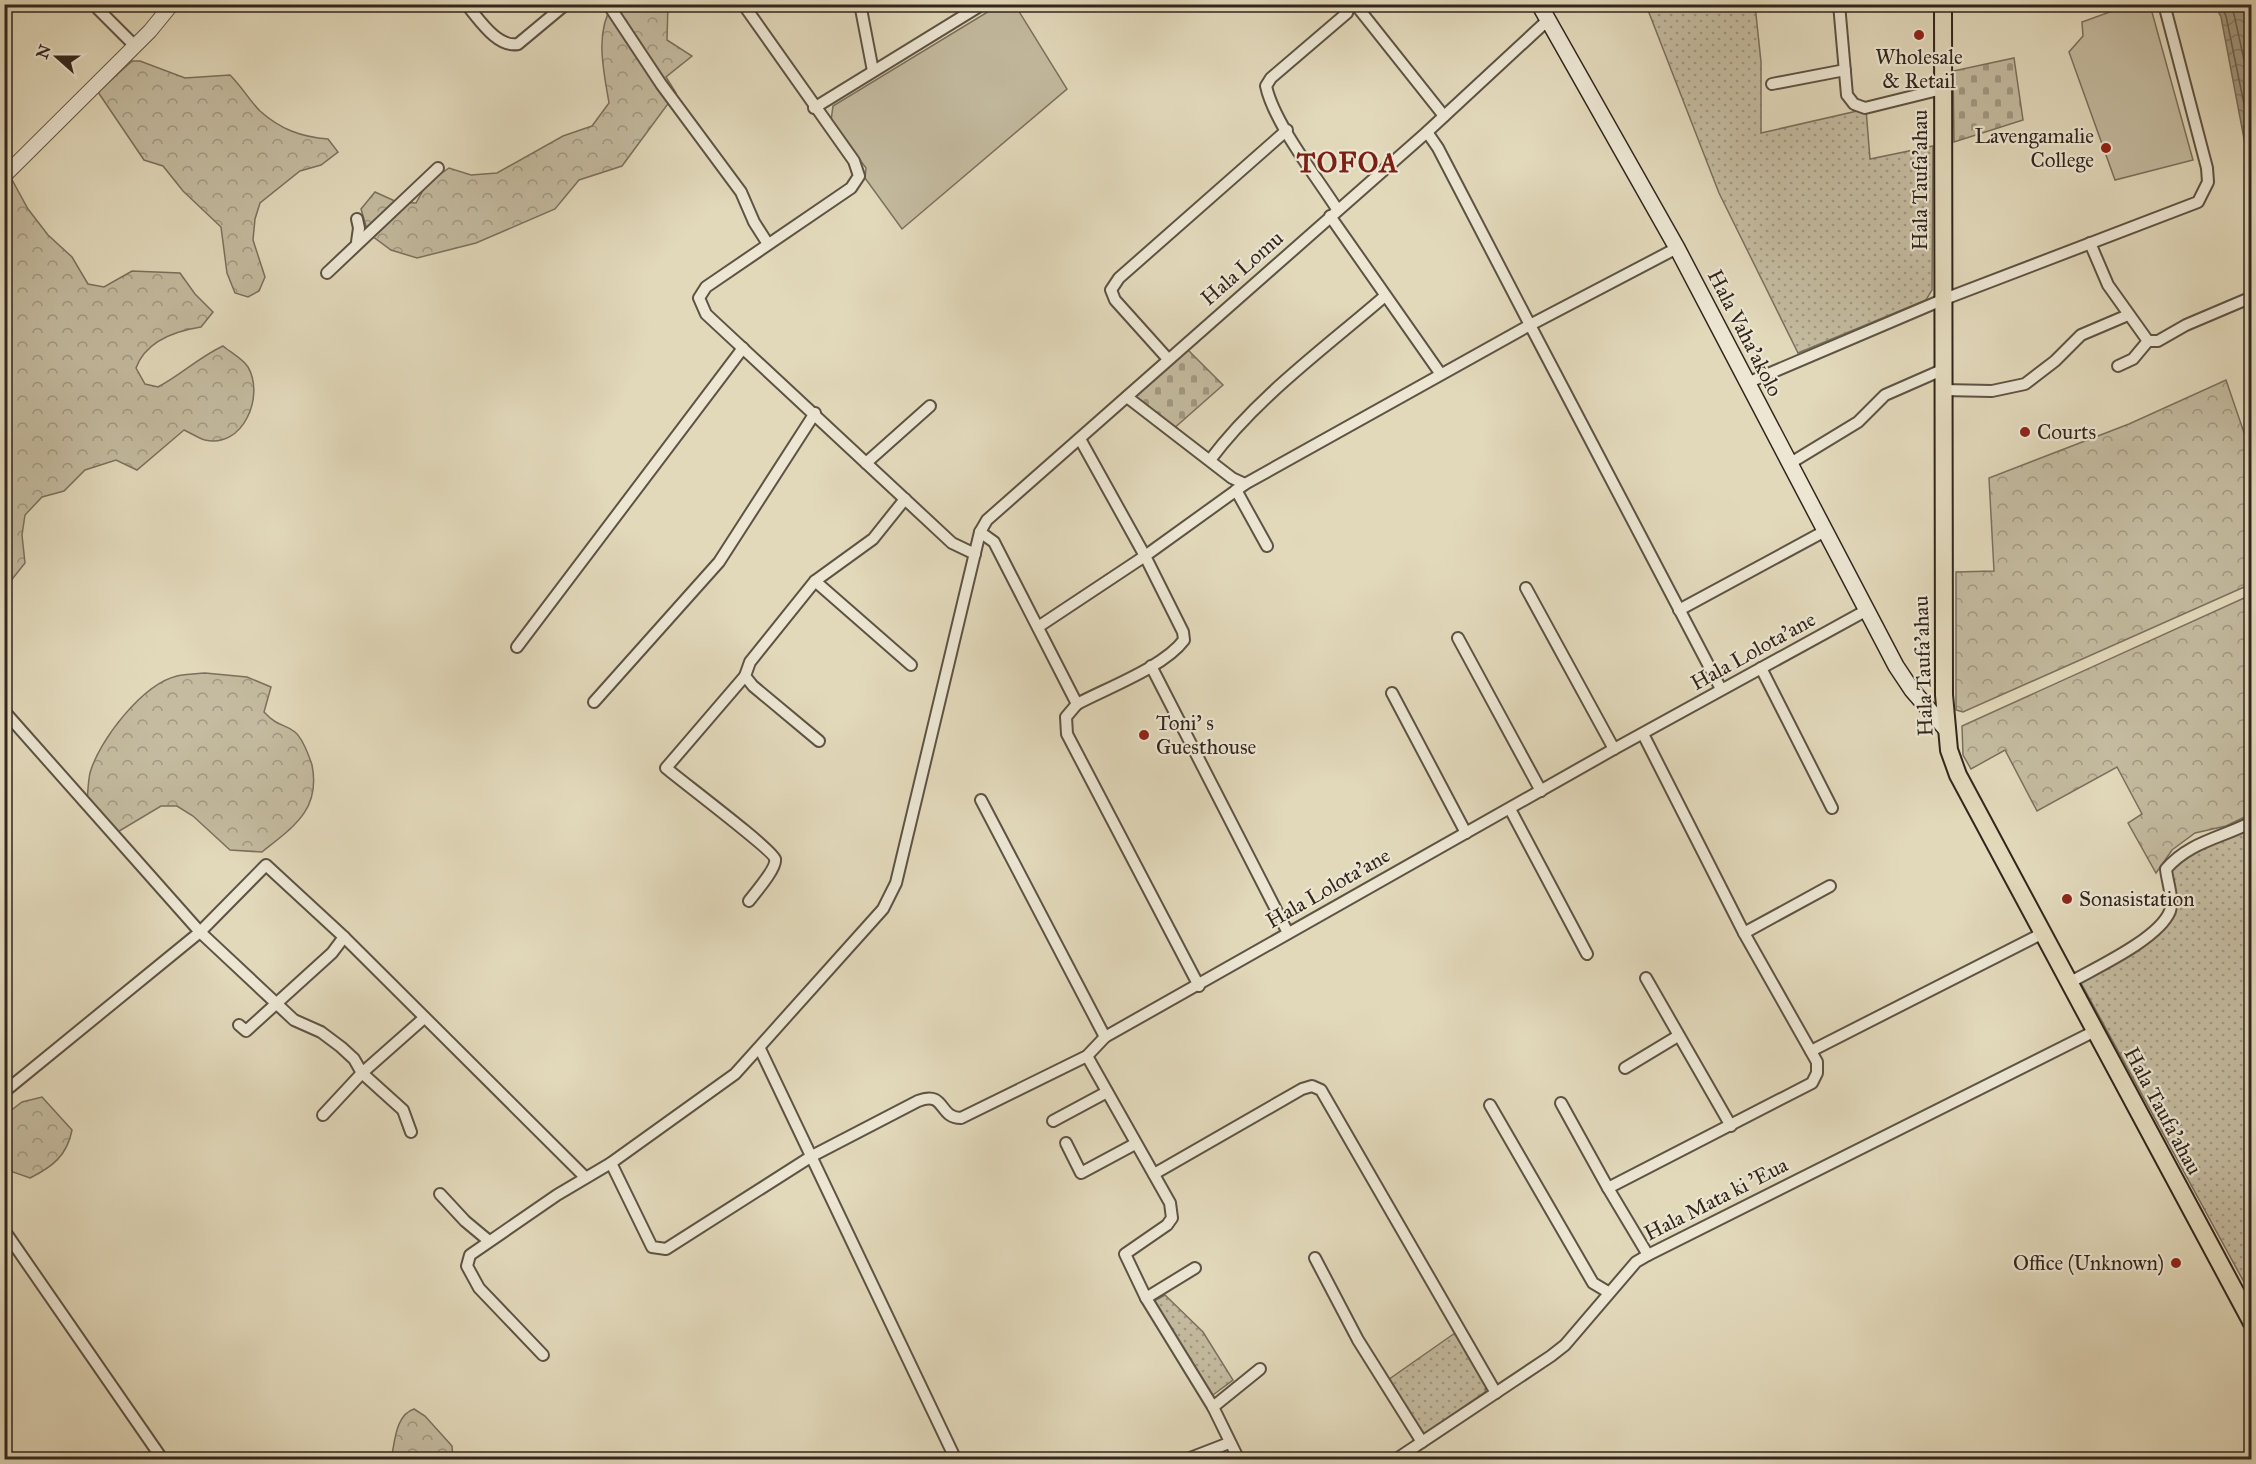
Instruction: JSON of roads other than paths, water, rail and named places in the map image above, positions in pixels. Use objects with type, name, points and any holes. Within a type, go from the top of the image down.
[{"type":"main road","name":"Hala Vaha'akolo","points":[[1539,4],[1677,248],[1789,464],[1908,684],[1945,728]]},
{"type":"main road","name":"Hala Taufa'ahau","points":[[1943,4],[1944,695],[1945,728],[1949,750],[1958,775],[2041,934],[2252,1323]]},
{"type":"main road","points":[[1908,684],[1944,695]]},
{"type":"street","points":[[93,4],[135,46]]},
{"type":"street","points":[[4,176],[135,46],[172,4]]},
{"type":"street","points":[[466,4],[500,41],[509,46],[518,44],[566,4]]},
{"type":"street","points":[[608,4],[661,84],[741,192],[754,222],[768,244]]},
{"type":"street","points":[[743,4],[814,108],[854,161],[859,176],[851,188],[706,287],[699,298],[706,314],[815,413],[952,543],[975,554]]},
{"type":"street","points":[[858,4],[861,9],[873,71]]},
{"type":"street","points":[[814,108],[983,4]]},
{"type":"street","points":[[1350,4],[1347,14],[1271,78],[1266,86],[1268,98],[1385,296],[1440,373]]},
{"type":"street","points":[[1355,4],[1403,68],[1444,116]]},
{"type":"street","points":[[1839,4],[1845,70],[1850,100],[1854,104],[1865,108],[1942,89]]},
{"type":"street","points":[[1747,383],[1942,300],[2188,208],[2198,202],[2208,182],[2206,168],[2164,4]]},
{"type":"street","name":"Hala Lomu","points":[[543,1355],[479,1288],[467,1266],[470,1255],[585,1177],[610,1163],[735,1074],[760,1049],[883,909],[896,883],[980,532],[987,520],[1427,132],[1549,19]]},
{"type":"street","points":[[1772,84],[1845,70]]},
{"type":"street","points":[[1168,359],[1115,300],[1112,290],[1119,278],[1287,130]]},
{"type":"street","points":[[1427,132],[1438,148],[1721,689]]},
{"type":"street","points":[[327,273],[357,242],[438,168]]},
{"type":"street","points":[[357,219],[359,228],[357,242]]},
{"type":"street","points":[[2090,243],[2109,285],[2148,341]]},
{"type":"street","points":[[1038,627],[1145,556],[1240,487],[1440,373],[1677,248]]},
{"type":"street","points":[[1210,460],[1228,436],[1253,410],[1385,296]]},
{"type":"street","points":[[2148,341],[2158,341],[2186,325],[2252,297]]},
{"type":"street","points":[[1942,390],[1992,391],[2025,384],[2055,361],[2081,335],[2128,315]]},
{"type":"street","points":[[2118,366],[2133,359],[2148,341]]},
{"type":"street","points":[[517,647],[743,348]]},
{"type":"street","points":[[1789,464],[1858,422],[1885,395],[1942,370]]},
{"type":"street","points":[[1127,397],[1210,460],[1240,487],[1268,546]]},
{"type":"street","points":[[866,463],[930,406]]},
{"type":"street","points":[[594,702],[719,562],[815,413]]},
{"type":"street","points":[[1080,439],[1145,556],[1183,632],[1184,640],[1179,648],[1151,666],[1077,704],[1066,717],[1067,734],[1199,986]]},
{"type":"street","points":[[748,901],[775,866],[775,858],[769,849],[666,768],[745,676],[750,662],[815,581],[873,539],[905,499]]},
{"type":"street","points":[[1679,610],[1825,531]]},
{"type":"street","points":[[980,532],[994,542],[1077,704]]},
{"type":"street","points":[[815,581],[911,665]]},
{"type":"street","points":[[1526,588],[1614,748]]},
{"type":"street","name":"Hala Lolota'ane","points":[[812,1156],[928,1097],[939,1100],[954,1118],[961,1118],[1087,1056],[1105,1037],[1199,986],[1614,748],[1868,610]]},
{"type":"street","points":[[1458,638],[1540,791]]},
{"type":"street","points":[[1151,666],[1288,933]]},
{"type":"street","points":[[1761,668],[1832,808]]},
{"type":"street","points":[[745,676],[753,686],[819,741]]},
{"type":"street","points":[[1392,693],[1466,832]]},
{"type":"street","points":[[4,711],[200,932],[294,1020],[321,1032],[354,1059],[362,1073],[403,1110],[411,1132]]},
{"type":"street","points":[[1608,1188],[1812,1083],[1818,1073],[1817,1062],[1744,933],[1643,734]]},
{"type":"street","points":[[981,800],[1105,1037]]},
{"type":"street","points":[[1510,809],[1587,954]]},
{"type":"street","points":[[2068,983],[2149,937],[2170,911],[2171,900],[2166,869],[2176,857],[2195,844],[2252,822]]},
{"type":"street","points":[[4,1092],[200,932],[266,866],[344,937],[423,1019],[585,1177]]},
{"type":"street","points":[[1744,933],[1830,886]]},
{"type":"street","points":[[1810,1052],[2041,934]]},
{"type":"street","points":[[239,1025],[246,1031],[276,1001],[308,976],[344,937]]},
{"type":"street","points":[[1646,978],[1731,1126]]},
{"type":"street","points":[[322,1115],[362,1073],[423,1019]]},
{"type":"street","name":"Hala Mata ki 'Eua","points":[[1395,1460],[1565,1345],[1636,1262],[2095,1031]]},
{"type":"street","points":[[1625,1068],[1678,1036]]},
{"type":"street","points":[[760,1049],[956,1460]]},
{"type":"street","points":[[1087,1056],[1170,1203],[1172,1218],[1167,1226],[1125,1254],[1146,1298],[1213,1407],[1239,1460]]},
{"type":"street","points":[[1154,1174],[1302,1089],[1312,1086],[1321,1090],[1496,1393]]},
{"type":"street","points":[[1053,1121],[1107,1092]]},
{"type":"street","points":[[1561,1103],[1648,1255]]},
{"type":"street","points":[[1490,1105],[1593,1283],[1608,1292]]},
{"type":"street","points":[[1066,1143],[1081,1173],[1135,1144]]},
{"type":"street","points":[[610,1163],[652,1247],[666,1249],[812,1156]]},
{"type":"street","points":[[440,1194],[465,1221],[489,1241]]},
{"type":"street","points":[[4,1230],[163,1460]]},
{"type":"street","points":[[1315,1258],[1358,1340],[1422,1442]]},
{"type":"street","points":[[1146,1298],[1195,1268]]},
{"type":"street","points":[[1213,1407],[1260,1369]]},
{"type":"street","points":[[1185,1460],[1229,1443]]},
{"type":"water","points":[[2214,4],[2251,5],[2251,154],[2245,144],[2221,17]]},
{"type":"place","name":"Wholesale & Retail","points":[[1919,35]]},
{"type":"place","name":"Lavengamalie College","points":[[2106,148]]},
{"type":"place","name":"Courts","points":[[2025,432]]},
{"type":"place","name":"Toni' s Guesthouse","points":[[1144,735]]},
{"type":"place","name":"Sonasistation","points":[[2067,899]]},
{"type":"place","name":"Office (Unknown)","points":[[2176,1263]]},
{"type":"district","name":"TOFOA","points":[[1348,162]]}]
